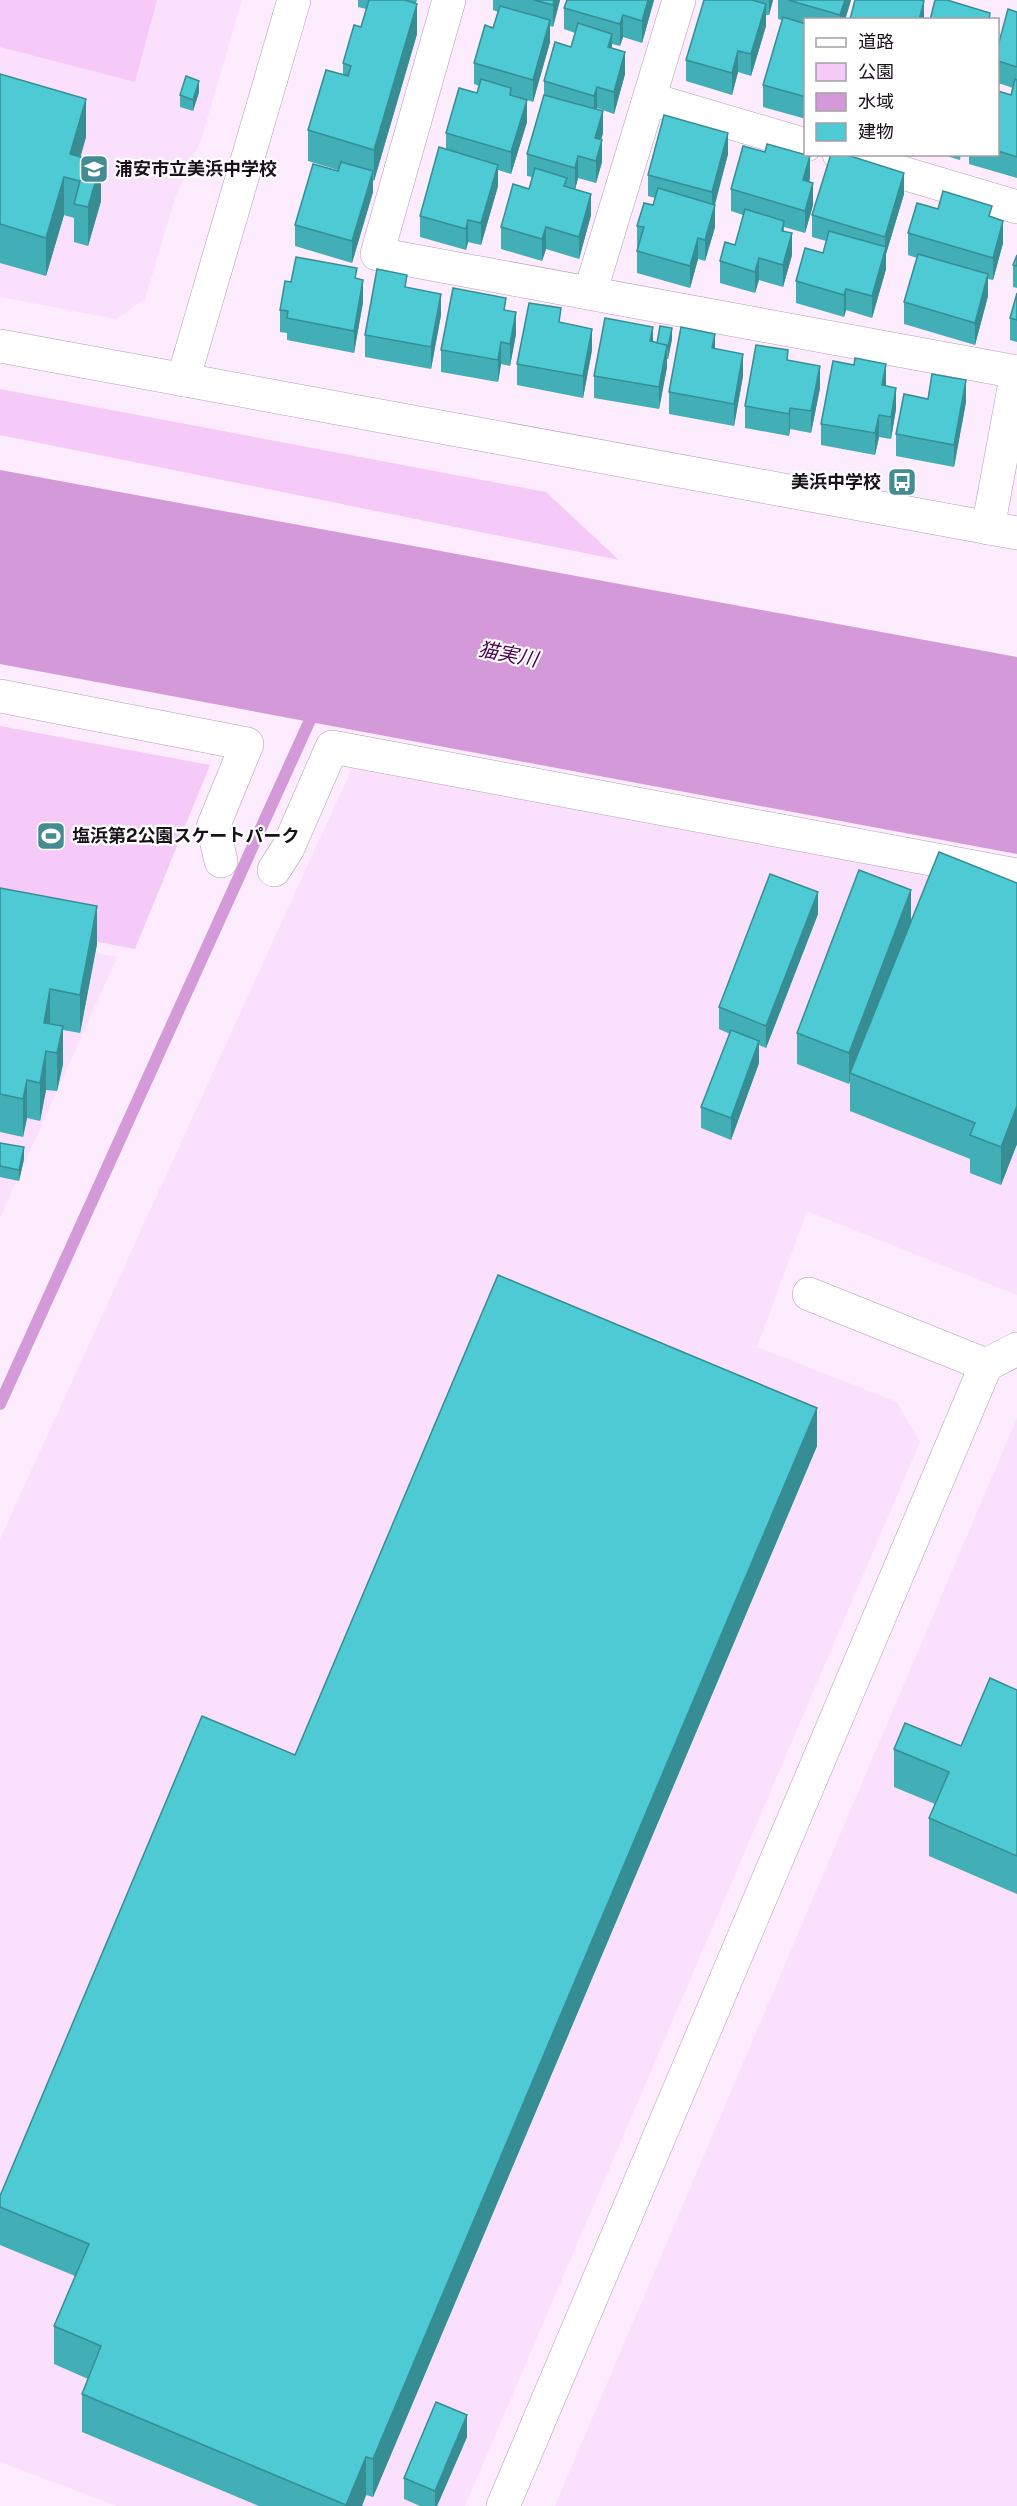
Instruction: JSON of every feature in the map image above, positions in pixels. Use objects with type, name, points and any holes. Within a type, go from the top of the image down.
[{"type":"street","points":[[183,380],[294,0]]},
{"type":"street","points":[[0,346],[1002,530],[1017,372],[377,255],[449,0]]},
{"type":"street","points":[[590,293],[679,0]]},
{"type":"street","points":[[650,99],[804,144]]},
{"type":"street","points":[[846,156],[1017,207]]},
{"type":"street","points":[[0,696],[247,744],[213,827],[221,861]]},
{"type":"street","points":[[274,870],[288,848],[333,747],[1017,875]]},
{"type":"street","points":[[809,1294],[986,1365]]},
{"type":"street","points":[[503,2506],[986,1365],[1017,1349]]},
{"type":"shaded area","name":"浦安市立美浜中学校","points":[[0,0],[242,0],[201,140],[175,198],[145,299],[116,319],[0,297]]},
{"type":"shaded area","points":[[352,768],[1017,892],[1017,1295],[807,1211],[757,1347],[897,1402],[920,1442],[465,2506],[117,2506],[0,2462],[0,1539]]},
{"type":"shaded area","points":[[0,935],[117,957],[0,1218]]},
{"type":"shaded area","points":[[1017,1418],[1017,2506],[555,2506]]},
{"type":"green space","points":[[0,0],[157,0],[135,82],[0,47]]},
{"type":"green space","points":[[0,389],[546,492],[619,560],[0,435]]},
{"type":"green space","points":[[0,726],[210,765],[135,949],[0,923]]},
{"type":"water","name":"猫実川","points":[[0,470],[1017,657],[1017,854],[0,664]]},
{"type":"building","points":[[369,0],[405,0],[417,4],[374,150],[308,130],[326,70],[348,76],[351,66],[343,63],[354,25],[361,27]]},
{"type":"building","points":[[534,0],[554,0],[553,5]]},
{"type":"building","points":[[567,0],[648,0],[642,21],[623,15],[620,24],[564,8]]},
{"type":"building","points":[[704,0],[752,0],[766,4],[751,54],[738,51],[732,73],[686,60]]},
{"type":"building","points":[[788,0],[845,0],[840,15]]},
{"type":"building","points":[[855,0],[924,1],[920,18],[850,18]]},
{"type":"building","points":[[935,0],[947,0],[990,13],[989,18],[930,18]]},
{"type":"building","points":[[500,6],[550,20],[533,80],[474,63],[485,25],[493,28]]},
{"type":"building","points":[[1008,9],[1017,12],[1017,67],[999,61],[999,42]]},
{"type":"building","points":[[783,17],[804,23],[804,96],[763,85]]},
{"type":"building","points":[[578,23],[612,34],[608,47],[625,52],[614,92],[597,87],[594,96],[544,81],[555,42],[571,47]]},
{"type":"building","points":[[0,74],[86,99],[70,154],[101,163],[88,207],[74,204],[80,181],[64,177],[46,238],[0,224]]},
{"type":"building","points":[[186,76],[199,81],[193,100],[180,95]]},
{"type":"building","points":[[481,79],[511,88],[510,95],[527,100],[511,152],[446,133],[459,88],[477,93]]},
{"type":"building","points":[[1015,79],[1017,80],[1017,157],[999,151],[999,91],[1011,95]]},
{"type":"building","points":[[544,95],[603,111],[595,138],[602,140],[596,161],[578,156],[575,168],[527,154]]},
{"type":"building","points":[[664,115],[728,133],[712,192],[648,175]]},
{"type":"building","points":[[767,144],[810,156],[803,180],[813,183],[805,211],[731,189],[743,146],[765,152]]},
{"type":"building","points":[[439,147],[498,165],[481,223],[468,220],[466,229],[420,216]]},
{"type":"building","points":[[830,156],[850,156],[904,173],[885,237],[812,215]]},
{"type":"building","points":[[341,162],[373,171],[352,241],[295,225],[313,164],[338,171]]},
{"type":"building","points":[[535,168],[567,178],[564,186],[591,194],[579,237],[546,227],[542,239],[501,227],[513,184],[529,189]]},
{"type":"building","points":[[658,188],[715,205],[705,240],[698,238],[690,266],[637,251],[644,227],[637,226],[644,203],[653,205]]},
{"type":"building","points":[[943,191],[992,206],[989,216],[1003,221],[993,258],[908,233],[917,203],[938,209]]},
{"type":"building","points":[[745,209],[784,221],[782,231],[792,233],[783,265],[759,258],[755,272],[720,261],[725,242],[735,245]]},
{"type":"building","points":[[829,231],[886,247],[872,296],[846,289],[844,295],[796,281],[805,248],[823,253]]},
{"type":"building","points":[[918,254],[988,274],[975,323],[904,302]]},
{"type":"building","points":[[296,257],[357,268],[355,278],[363,280],[354,331],[287,318],[288,311],[280,310],[285,281],[291,282]]},
{"type":"building","points":[[377,269],[407,275],[405,287],[441,294],[431,347],[365,335]]},
{"type":"building","points":[[453,288],[506,298],[504,310],[516,312],[510,344],[501,342],[498,360],[441,350]]},
{"type":"building","points":[[1017,293],[1017,320],[1010,318]]},
{"type":"building","points":[[529,303],[561,308],[559,322],[592,329],[583,376],[517,364]]},
{"type":"building","points":[[605,318],[653,327],[650,341],[667,345],[659,387],[594,376]]},
{"type":"building","points":[[660,326],[672,328],[668,348],[667,345],[657,343]]},
{"type":"building","points":[[681,327],[715,334],[712,348],[743,354],[734,404],[669,392]]},
{"type":"building","points":[[756,345],[788,350],[787,360],[820,366],[811,411],[790,408],[789,414],[745,406]]},
{"type":"building","points":[[855,358],[886,364],[882,385],[896,388],[891,417],[879,415],[875,433],[821,424],[833,361],[854,365]]},
{"type":"building","points":[[932,374],[966,380],[954,445],[896,434],[904,394],[928,399]]},
{"type":"building","points":[[939,852],[1017,883],[1017,1106],[1001,1147],[970,1135],[975,1123],[850,1073]]},
{"type":"building","points":[[859,870],[911,890],[849,1053],[797,1033]]},
{"type":"building","points":[[770,874],[818,892],[766,1026],[719,1007]]},
{"type":"building","points":[[0,888],[97,906],[80,995],[50,989],[44,1023],[63,1026],[57,1053],[46,1051],[40,1083],[27,1080],[23,1099],[0,1094]]},
{"type":"building","points":[[731,1030],[759,1041],[731,1118],[701,1107]]},
{"type":"building","points":[[0,1143],[24,1147],[19,1170],[0,1166]]},
{"type":"building","points":[[498,1275],[817,1408],[373,2459],[366,2457],[346,2505],[82,2394],[101,2346],[54,2326],[89,2244],[0,2207],[0,2196],[202,1716],[295,1755]]},
{"type":"building","points":[[990,1678],[1017,1690],[1017,1856],[929,1818],[949,1772],[894,1749],[905,1723],[961,1746]]},
{"type":"building","points":[[436,2402],[467,2415],[435,2491],[404,2478]]},
{"type":"waterway","points":[[0,1404],[315,709]]},
{"type":"place","name":"浦安市立美浜中学校","points":[[94,169]]},
{"type":"place","name":"美浜中学校","points":[[902,482]]},
{"type":"place","name":"塩浜第2公園スケートパーク","points":[[51,836]]}]
